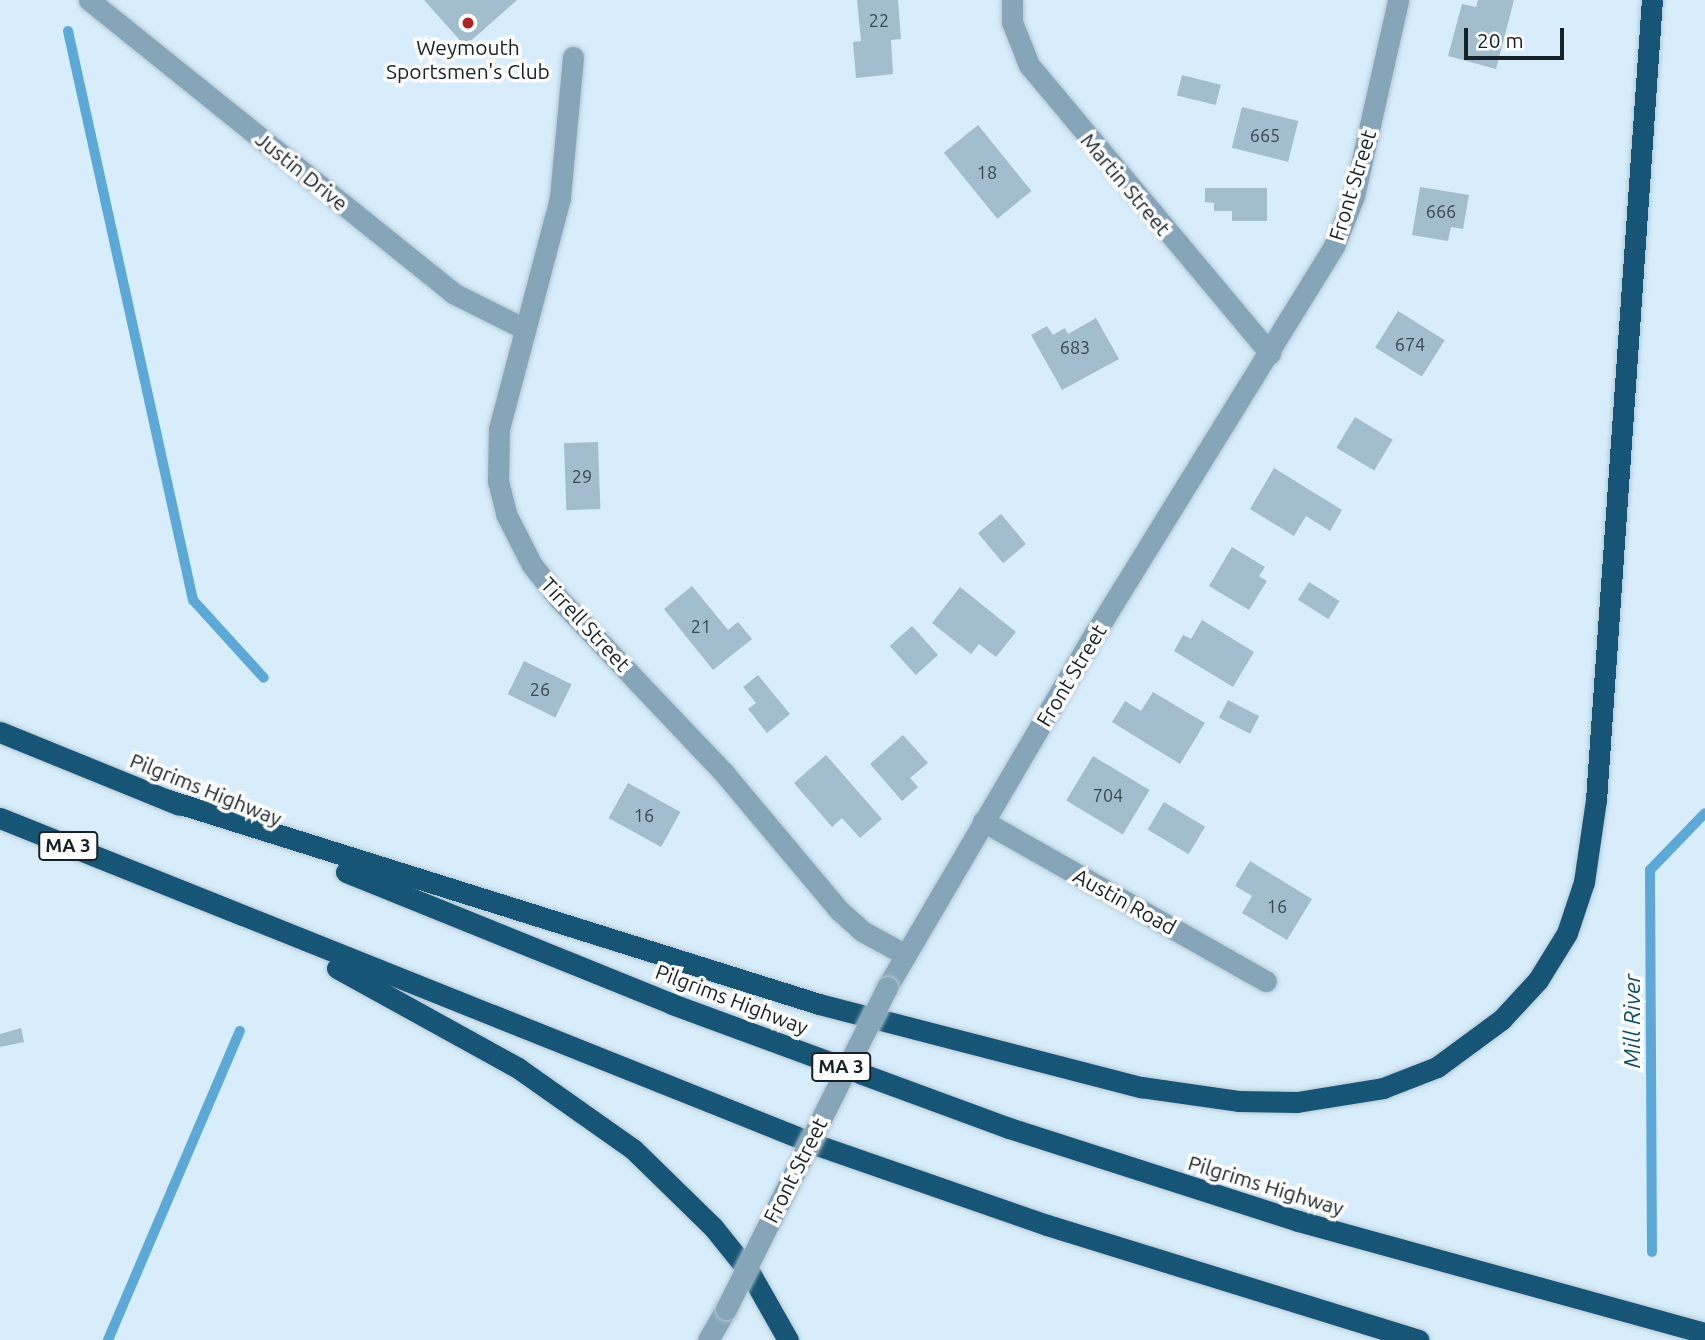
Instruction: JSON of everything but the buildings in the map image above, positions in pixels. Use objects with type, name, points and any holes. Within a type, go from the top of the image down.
[{"type":"highway","points":[[168,800],[819,1004],[1141,1087],[1238,1101],[1297,1102],[1383,1088],[1437,1067],[1502,1019],[1538,980],[1567,933],[1584,882],[1596,800],[1652,0]]},
{"type":"highway","name":"Pilgrims Highway","points":[[0,732],[672,1004],[1009,1128],[1241,1203],[1528,1287],[1705,1334]]},
{"type":"highway","name":"MA 3","points":[[0,818],[622,1070],[874,1165],[1419,1340]]},
{"type":"highway","points":[[136,873],[399,1000],[582,1110],[654,1166],[713,1227],[750,1273],[788,1340]]},
{"type":"highway","points":[[1528,1287],[1705,1324]]},
{"type":"street","name":"Justin Drive","points":[[89,0],[453,293],[523,328]]},
{"type":"street","name":"Martin Street","points":[[1012,0],[1012,22],[1029,65],[1270,353]]},
{"type":"street","name":"Front Street","points":[[708,1340],[887,987],[983,821],[1308,295],[1354,196],[1398,0]]},
{"type":"street","name":"Tirrell Street","points":[[573,57],[560,198],[504,394],[498,481],[510,523],[532,565],[724,773],[840,911],[862,931],[906,956]]},
{"type":"street","name":"Austin Road","points":[[983,821],[1266,981]]},
{"type":"waterway","points":[[68,31],[193,600],[264,678]]},
{"type":"waterway","name":"Mill River","points":[[1652,1252],[1650,870],[1705,813]]},
{"type":"waterway","points":[[108,1340],[240,1031]]},
{"type":"place","name":"Weymouth Sportsmen's Club","points":[[468,23]]}]
